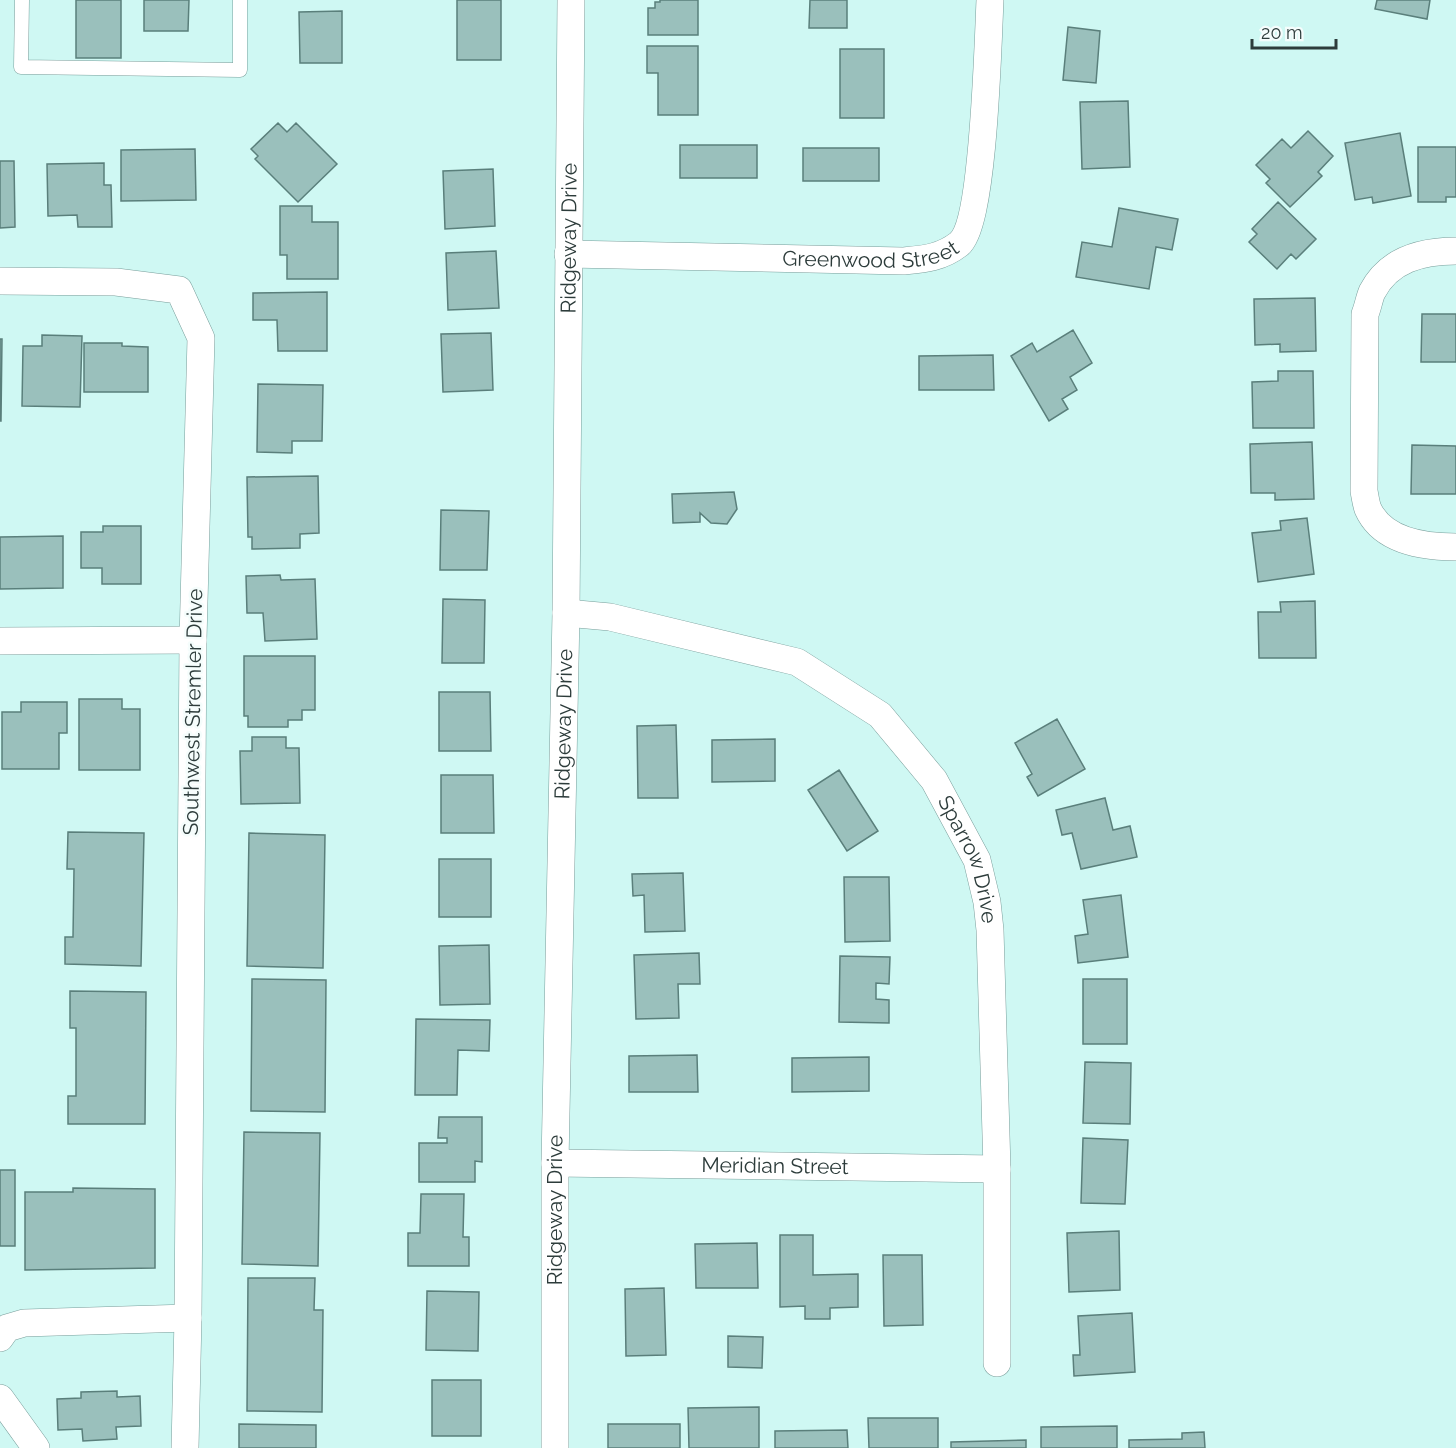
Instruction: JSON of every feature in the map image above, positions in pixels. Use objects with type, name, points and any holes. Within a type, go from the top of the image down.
[{"type":"street","name":"Ridgeway Drive","points":[[555,1448],[555,1163],[566,613],[571,0]]},
{"type":"street","name":"Greenwood Street","points":[[568,254],[903,261],[935,258],[960,243],[973,216],[979,183],[990,0]]},
{"type":"street","points":[[1456,251],[1425,253],[1407,258],[1391,268],[1372,292],[1365,315],[1364,490],[1368,509],[1383,528],[1416,544],[1456,547]]},
{"type":"street","name":"Southwest Stremler Drive","points":[[0,281],[116,282],[179,290],[201,338],[194,639],[185,1448]]},
{"type":"street","name":"Sparrow Drive","points":[[566,613],[610,617],[797,662],[880,715],[934,780],[977,860],[987,902],[990,930],[997,1170],[997,1363]]},
{"type":"street","points":[[0,641],[194,639]]},
{"type":"street","name":"Meridian Street","points":[[555,1163],[997,1170]]},
{"type":"street","points":[[0,1338],[7,1328],[24,1323],[188,1318]]},
{"type":"street","points":[[0,1398],[36,1448]]},
{"type":"lane","points":[[22,0],[21,67],[240,70],[240,0]]},
{"type":"building","points":[[76,0],[121,0],[121,58],[76,58]]},
{"type":"building","points":[[144,0],[189,0],[188,31],[144,31]]},
{"type":"building","points":[[457,0],[501,0],[501,60],[457,60]]},
{"type":"building","points":[[660,0],[698,0],[698,35],[648,35],[648,8],[655,8],[655,2],[660,2]]},
{"type":"building","points":[[810,0],[847,0],[847,28],[809,28]]},
{"type":"building","points":[[1377,0],[1430,0],[1427,19],[1375,9]]},
{"type":"building","points":[[342,11],[342,63],[300,63],[299,12]]},
{"type":"building","points":[[1068,27],[1100,31],[1096,83],[1063,80]]},
{"type":"building","points":[[647,46],[698,46],[698,115],[658,115],[658,73],[647,73]]},
{"type":"building","points":[[840,49],[884,49],[884,118],[840,118]]},
{"type":"building","points":[[1128,101],[1130,167],[1082,169],[1080,102]]},
{"type":"building","points":[[278,123],[287,132],[296,123],[337,164],[298,202],[255,159],[258,156],[251,149]]},
{"type":"building","points":[[1308,131],[1333,156],[1318,172],[1322,176],[1290,207],[1266,183],[1270,179],[1256,165],[1282,139],[1291,148]]},
{"type":"building","points":[[1400,133],[1411,196],[1373,203],[1372,197],[1355,200],[1345,143]]},
{"type":"building","points":[[680,145],[757,145],[757,178],[680,178]]},
{"type":"building","points":[[1418,147],[1456,147],[1456,197],[1446,197],[1446,202],[1418,202]]},
{"type":"building","points":[[803,148],[879,148],[879,181],[803,181]]},
{"type":"building","points":[[195,149],[196,200],[121,201],[121,150]]},
{"type":"building","points":[[0,161],[14,161],[15,227],[0,228]]},
{"type":"building","points":[[104,163],[104,185],[111,185],[112,227],[78,227],[77,215],[48,216],[47,164]]},
{"type":"building","points":[[493,169],[495,226],[445,229],[443,171]]},
{"type":"building","points":[[1278,202],[1316,239],[1296,259],[1291,254],[1277,269],[1249,242],[1257,234],[1252,229]]},
{"type":"building","points":[[280,206],[312,206],[312,222],[338,222],[338,279],[287,279],[287,255],[280,255]]},
{"type":"building","points":[[1119,208],[1178,219],[1172,250],[1156,247],[1149,289],[1076,277],[1082,242],[1112,247]]},
{"type":"building","points":[[496,251],[499,308],[448,310],[446,253]]},
{"type":"building","points":[[327,292],[327,351],[278,351],[277,320],[253,320],[253,293]]},
{"type":"building","points":[[1315,298],[1316,351],[1280,352],[1280,344],[1255,345],[1254,299]]},
{"type":"building","points":[[1422,314],[1456,314],[1456,362],[1421,362]]},
{"type":"building","points":[[1073,330],[1092,363],[1070,377],[1077,390],[1062,399],[1068,409],[1049,421],[1011,356],[1032,343],[1037,352]]},
{"type":"building","points":[[491,333],[493,390],[443,392],[441,334]]},
{"type":"building","points":[[42,335],[82,336],[80,407],[22,406],[23,346],[42,346]]},
{"type":"building","points":[[0,339],[2,339],[1,421],[0,421]]},
{"type":"building","points":[[84,343],[122,343],[122,346],[148,347],[148,392],[84,392]]},
{"type":"building","points":[[993,355],[994,390],[919,390],[919,356]]},
{"type":"building","points":[[1278,371],[1313,371],[1314,428],[1253,428],[1252,382],[1278,381]]},
{"type":"building","points":[[258,384],[323,385],[322,441],[292,441],[292,453],[257,452]]},
{"type":"building","points":[[1312,442],[1314,499],[1275,500],[1275,493],[1251,493],[1250,444]]},
{"type":"building","points":[[1412,445],[1456,446],[1456,494],[1411,494]]},
{"type":"building","points":[[318,476],[319,533],[300,534],[300,548],[252,549],[252,537],[248,537],[247,477]]},
{"type":"building","points":[[734,492],[737,509],[727,524],[711,523],[700,513],[700,522],[673,523],[672,494]]},
{"type":"building","points":[[441,510],[489,511],[487,570],[440,570]]},
{"type":"building","points":[[1307,518],[1314,574],[1258,582],[1252,533],[1281,530],[1280,521]]},
{"type":"building","points":[[103,526],[141,526],[141,584],[102,584],[102,568],[81,568],[81,532],[103,532]]},
{"type":"building","points":[[63,536],[63,588],[0,589],[0,537]]},
{"type":"building","points":[[280,575],[281,580],[315,579],[317,639],[265,641],[263,613],[247,613],[246,576]]},
{"type":"building","points":[[443,599],[485,600],[484,663],[442,663]]},
{"type":"building","points":[[1315,601],[1316,658],[1259,658],[1258,612],[1281,612],[1280,602]]},
{"type":"building","points":[[244,656],[315,656],[315,710],[302,710],[302,720],[288,720],[288,727],[248,727],[248,716],[244,716]]},
{"type":"building","points":[[439,692],[490,692],[491,751],[439,751]]},
{"type":"building","points":[[79,699],[122,699],[122,709],[140,709],[140,770],[79,770]]},
{"type":"building","points":[[21,702],[67,702],[67,733],[59,733],[59,769],[2,769],[2,712],[21,712]]},
{"type":"building","points":[[1057,719],[1085,769],[1038,796],[1027,777],[1032,774],[1015,743]]},
{"type":"building","points":[[676,725],[678,798],[638,798],[637,726]]},
{"type":"building","points":[[252,737],[286,737],[286,748],[299,748],[300,803],[241,804],[240,751],[252,751]]},
{"type":"building","points":[[775,739],[775,781],[712,782],[712,740]]},
{"type":"building","points":[[839,770],[878,831],[847,851],[808,790]]},
{"type":"building","points":[[441,775],[493,775],[494,833],[441,833]]},
{"type":"building","points":[[1105,798],[1113,830],[1130,826],[1137,857],[1081,869],[1072,833],[1062,835],[1056,810]]},
{"type":"building","points":[[68,832],[144,833],[141,966],[65,964],[65,937],[73,937],[74,869],[67,869]]},
{"type":"building","points":[[249,833],[325,835],[323,968],[247,966]]},
{"type":"building","points":[[439,859],[491,859],[491,917],[439,917]]},
{"type":"building","points":[[683,873],[685,931],[645,932],[644,895],[633,896],[632,874]]},
{"type":"building","points":[[844,877],[889,877],[890,941],[845,942]]},
{"type":"building","points":[[1121,895],[1128,957],[1078,963],[1075,936],[1088,934],[1083,900]]},
{"type":"building","points":[[489,945],[490,1004],[440,1005],[439,946]]},
{"type":"building","points":[[699,953],[700,984],[678,984],[679,1018],[636,1019],[634,955]]},
{"type":"building","points":[[840,956],[890,957],[889,984],[876,983],[876,999],[889,1000],[889,1023],[839,1022]]},
{"type":"building","points":[[252,979],[326,980],[325,1112],[251,1111]]},
{"type":"building","points":[[1083,979],[1127,979],[1127,1044],[1083,1044]]},
{"type":"building","points":[[70,991],[146,992],[145,1124],[68,1124],[68,1096],[76,1096],[76,1028],[70,1028]]},
{"type":"building","points":[[416,1019],[490,1020],[489,1051],[458,1050],[457,1095],[415,1095]]},
{"type":"building","points":[[697,1055],[698,1092],[629,1092],[629,1056]]},
{"type":"building","points":[[869,1057],[869,1091],[792,1092],[792,1058]]},
{"type":"building","points":[[1085,1062],[1131,1063],[1130,1124],[1083,1123]]},
{"type":"building","points":[[439,1117],[482,1117],[482,1162],[475,1161],[475,1182],[419,1182],[419,1143],[447,1143],[447,1138],[438,1138]]},
{"type":"building","points":[[244,1132],[320,1133],[318,1266],[242,1264]]},
{"type":"building","points":[[1083,1138],[1128,1140],[1125,1204],[1081,1203]]},
{"type":"building","points":[[0,1170],[15,1170],[15,1246],[0,1246]]},
{"type":"building","points":[[73,1188],[155,1189],[155,1268],[25,1270],[25,1192],[73,1192]]},
{"type":"building","points":[[421,1194],[464,1194],[463,1237],[469,1237],[469,1266],[408,1266],[408,1233],[420,1233]]},
{"type":"building","points":[[1119,1231],[1120,1290],[1069,1292],[1067,1233]]},
{"type":"building","points":[[780,1235],[813,1235],[813,1275],[858,1274],[858,1307],[830,1308],[830,1319],[805,1319],[805,1306],[780,1307]]},
{"type":"building","points":[[757,1243],[758,1288],[696,1288],[695,1244]]},
{"type":"building","points":[[883,1255],[922,1255],[923,1325],[884,1326]]},
{"type":"building","points":[[248,1278],[315,1278],[314,1310],[323,1310],[322,1412],[247,1411]]},
{"type":"building","points":[[664,1288],[666,1355],[626,1356],[625,1289]]},
{"type":"building","points":[[427,1291],[479,1292],[478,1351],[426,1350]]},
{"type":"building","points":[[1132,1313],[1135,1372],[1074,1376],[1073,1355],[1080,1355],[1078,1316]]},
{"type":"building","points":[[728,1336],[763,1337],[762,1368],[728,1367]]},
{"type":"building","points":[[432,1380],[481,1380],[481,1436],[432,1436]]},
{"type":"building","points":[[117,1391],[117,1397],[140,1396],[141,1426],[116,1427],[117,1439],[83,1441],[82,1429],[58,1430],[57,1399],[81,1398],[81,1392]]},
{"type":"building","points":[[759,1407],[759,1448],[689,1448],[688,1408]]},
{"type":"building","points":[[868,1418],[938,1418],[938,1448],[869,1448]]},
{"type":"building","points":[[239,1424],[316,1425],[316,1448],[239,1448]]},
{"type":"building","points":[[608,1424],[680,1424],[680,1448],[608,1448]]},
{"type":"building","points":[[1117,1426],[1117,1448],[1041,1448],[1041,1427]]},
{"type":"building","points":[[847,1430],[848,1448],[775,1448],[775,1431]]},
{"type":"building","points":[[1204,1432],[1205,1448],[1129,1448],[1129,1440],[1182,1439],[1182,1433]]},
{"type":"building","points":[[1026,1440],[1026,1448],[951,1448],[951,1442]]}]
